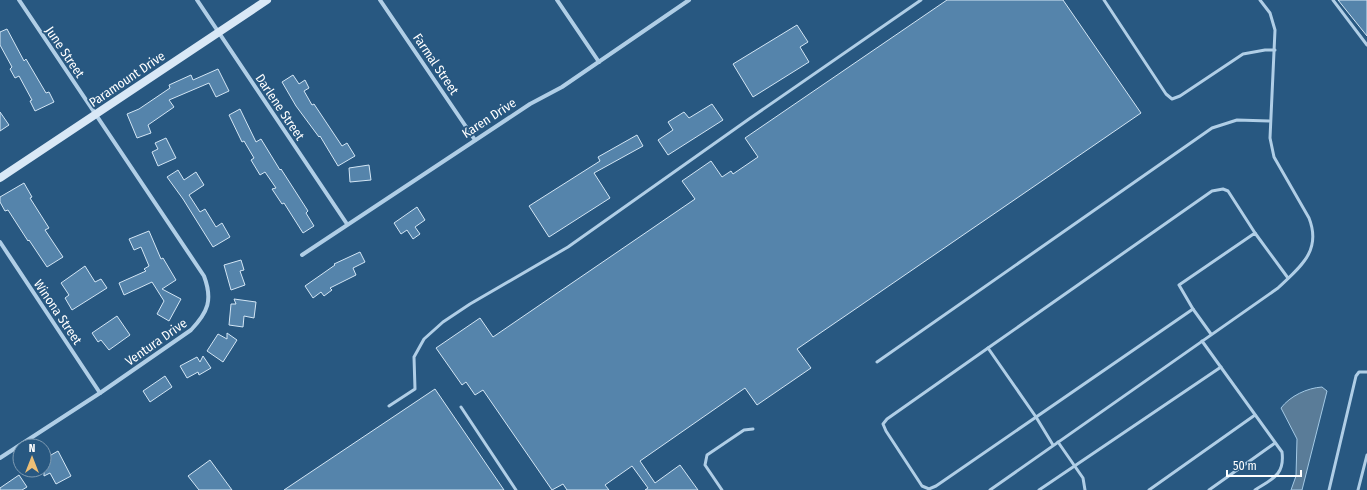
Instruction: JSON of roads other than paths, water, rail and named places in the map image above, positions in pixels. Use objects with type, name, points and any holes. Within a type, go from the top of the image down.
[{"type":"street","name":"June Street","points":[[19,0],[95,115]]},
{"type":"street","name":"Darlene Street","points":[[197,0],[347,224]]},
{"type":"street","name":"Paramount Drive","points":[[0,178],[267,0]]},
{"type":"street","name":"Farmal Street","points":[[380,0],[475,140]]},
{"type":"street","points":[[557,0],[599,62]]},
{"type":"street","name":"Karen Drive","points":[[302,255],[530,104],[562,87],[689,0]]},
{"type":"street","name":"Ventura Drive","points":[[0,458],[100,393],[191,330],[202,319],[208,306],[209,290],[204,276],[95,115]]},
{"type":"street","name":"Winona Street","points":[[0,242],[100,393]]},
{"type":"lane","points":[[389,406],[415,389],[413,368],[414,357],[424,338],[443,322],[470,304],[568,248],[749,119],[921,0]]},
{"type":"lane","points":[[1104,0],[1166,94],[1172,99],[1180,96],[1243,54],[1265,50],[1275,50]]},
{"type":"lane","points":[[990,490],[1053,444],[1202,341],[1288,278],[1308,257],[1313,241],[1313,226],[1274,157],[1270,138],[1269,121],[1275,50],[1275,30],[1270,13],[1260,0]]},
{"type":"lane","points":[[1333,0],[1367,45]]},
{"type":"lane","points":[[876,362],[1212,128],[1237,120],[1269,121]]},
{"type":"lane","points":[[1193,309],[936,486],[929,489],[922,486],[883,424],[887,419],[1212,191],[1223,189],[1228,191],[1288,278]]},
{"type":"lane","points":[[1211,334],[1193,309],[1179,285],[1255,232]]},
{"type":"lane","points":[[1202,341],[1282,452],[1282,465],[1280,471],[1255,490]]},
{"type":"lane","points":[[988,348],[1053,444]]},
{"type":"lane","points":[[1039,490],[1221,367]]},
{"type":"lane","points":[[1329,490],[1356,376],[1359,372],[1367,372]]},
{"type":"lane","points":[[462,407],[516,490]]},
{"type":"lane","points":[[1149,490],[1256,415]]},
{"type":"lane","points":[[722,490],[705,465],[707,455],[744,430],[754,429]]},
{"type":"lane","points":[[1058,442],[1076,465],[1083,478],[1085,490]]},
{"type":"lane","points":[[1208,490],[1275,443]]},
{"type":"lane","points":[[1358,490],[1367,456]]},
{"type":"water","points":[[1322,387],[1327,391],[1302,490],[1291,490],[1296,476],[1297,439],[1281,408],[1299,393]]}]
